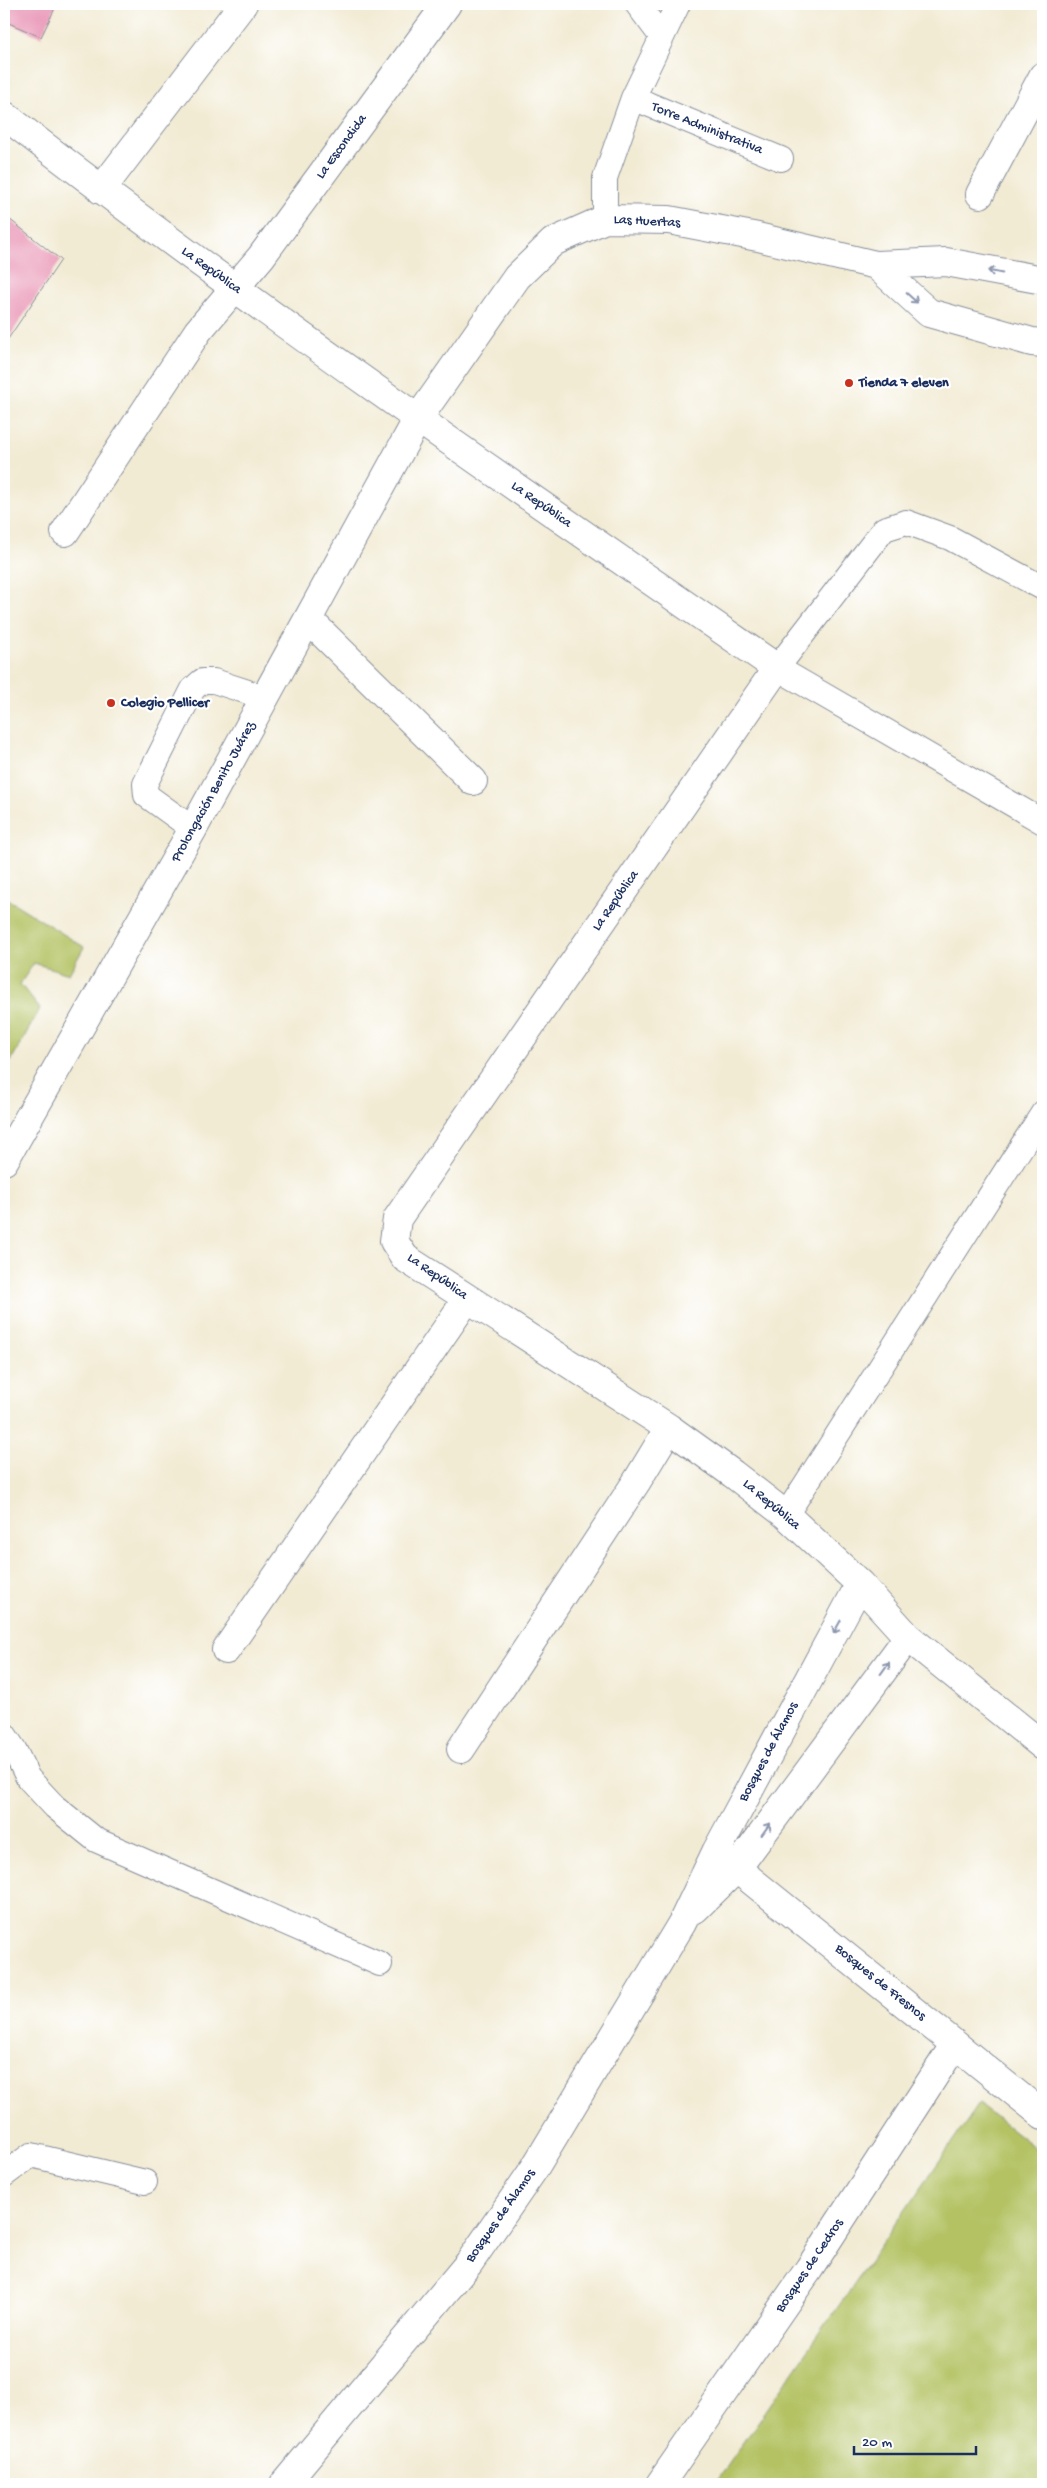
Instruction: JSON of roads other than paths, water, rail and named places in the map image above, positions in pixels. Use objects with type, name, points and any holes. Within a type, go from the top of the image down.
[{"type":"street","points":[[102,190],[243,4]]},
{"type":"street","name":"La Escondida","points":[[65,532],[198,331],[261,257],[447,4]]},
{"type":"street","points":[[980,194],[1036,98],[1043,76]]},
{"type":"street","name":"La República","points":[[4,115],[234,288],[417,420],[777,668],[397,1220],[394,1241],[406,1258],[669,1428],[786,1516],[860,1584],[908,1637],[1043,1746]]},
{"type":"street","name":"Las Huertas","points":[[417,420],[517,277],[553,242],[605,220],[669,220],[758,237],[876,265],[946,262],[1043,280]]},
{"type":"street","name":"Las Huertas","points":[[876,265],[929,313],[1032,342],[1043,343]]},
{"type":"street","name":"Prolongación Benito Juárez","points":[[4,1161],[194,829],[417,420]]},
{"type":"street","points":[[309,620],[473,781]]},
{"type":"street","points":[[226,1650],[467,1299]]},
{"type":"street","points":[[461,1749],[637,1481],[669,1428]]},
{"type":"street","name":"Bosques de Álamos","points":[[284,2484],[469,2263],[534,2169],[682,1923],[716,1852],[860,1584]]},
{"type":"street","name":"Bosques de Álamos","points":[[682,1923],[737,1868],[908,1637]]},
{"type":"street","name":"Bosques de Fresnos","points":[[716,1852],[1043,2115]]},
{"type":"street","name":"Bosques de Cedros","points":[[660,2484],[810,2269],[955,2044]]},
{"type":"lane","points":[[638,4],[661,36]]},
{"type":"lane","name":"Torre Administrativa","points":[[605,220],[605,178],[633,98],[661,36],[678,4]]},
{"type":"lane","name":"Torre Administrativa","points":[[633,98],[781,159]]},
{"type":"lane","points":[[1043,588],[950,538],[906,522],[884,528],[777,668],[1043,822]]},
{"type":"lane","points":[[194,829],[146,795],[145,784],[193,689],[202,681],[214,680],[266,698]]},
{"type":"lane","points":[[786,1516],[1043,1113]]},
{"type":"lane","points":[[4,1734],[14,1749],[28,1778],[55,1807],[96,1840],[380,1964]]},
{"type":"lane","points":[[4,2175],[31,2154],[145,2182]]},
{"type":"place","name":"Tienda 7 eleven","points":[[849,383]]},
{"type":"place","name":"Colegio Pellicer","points":[[111,703]]}]
